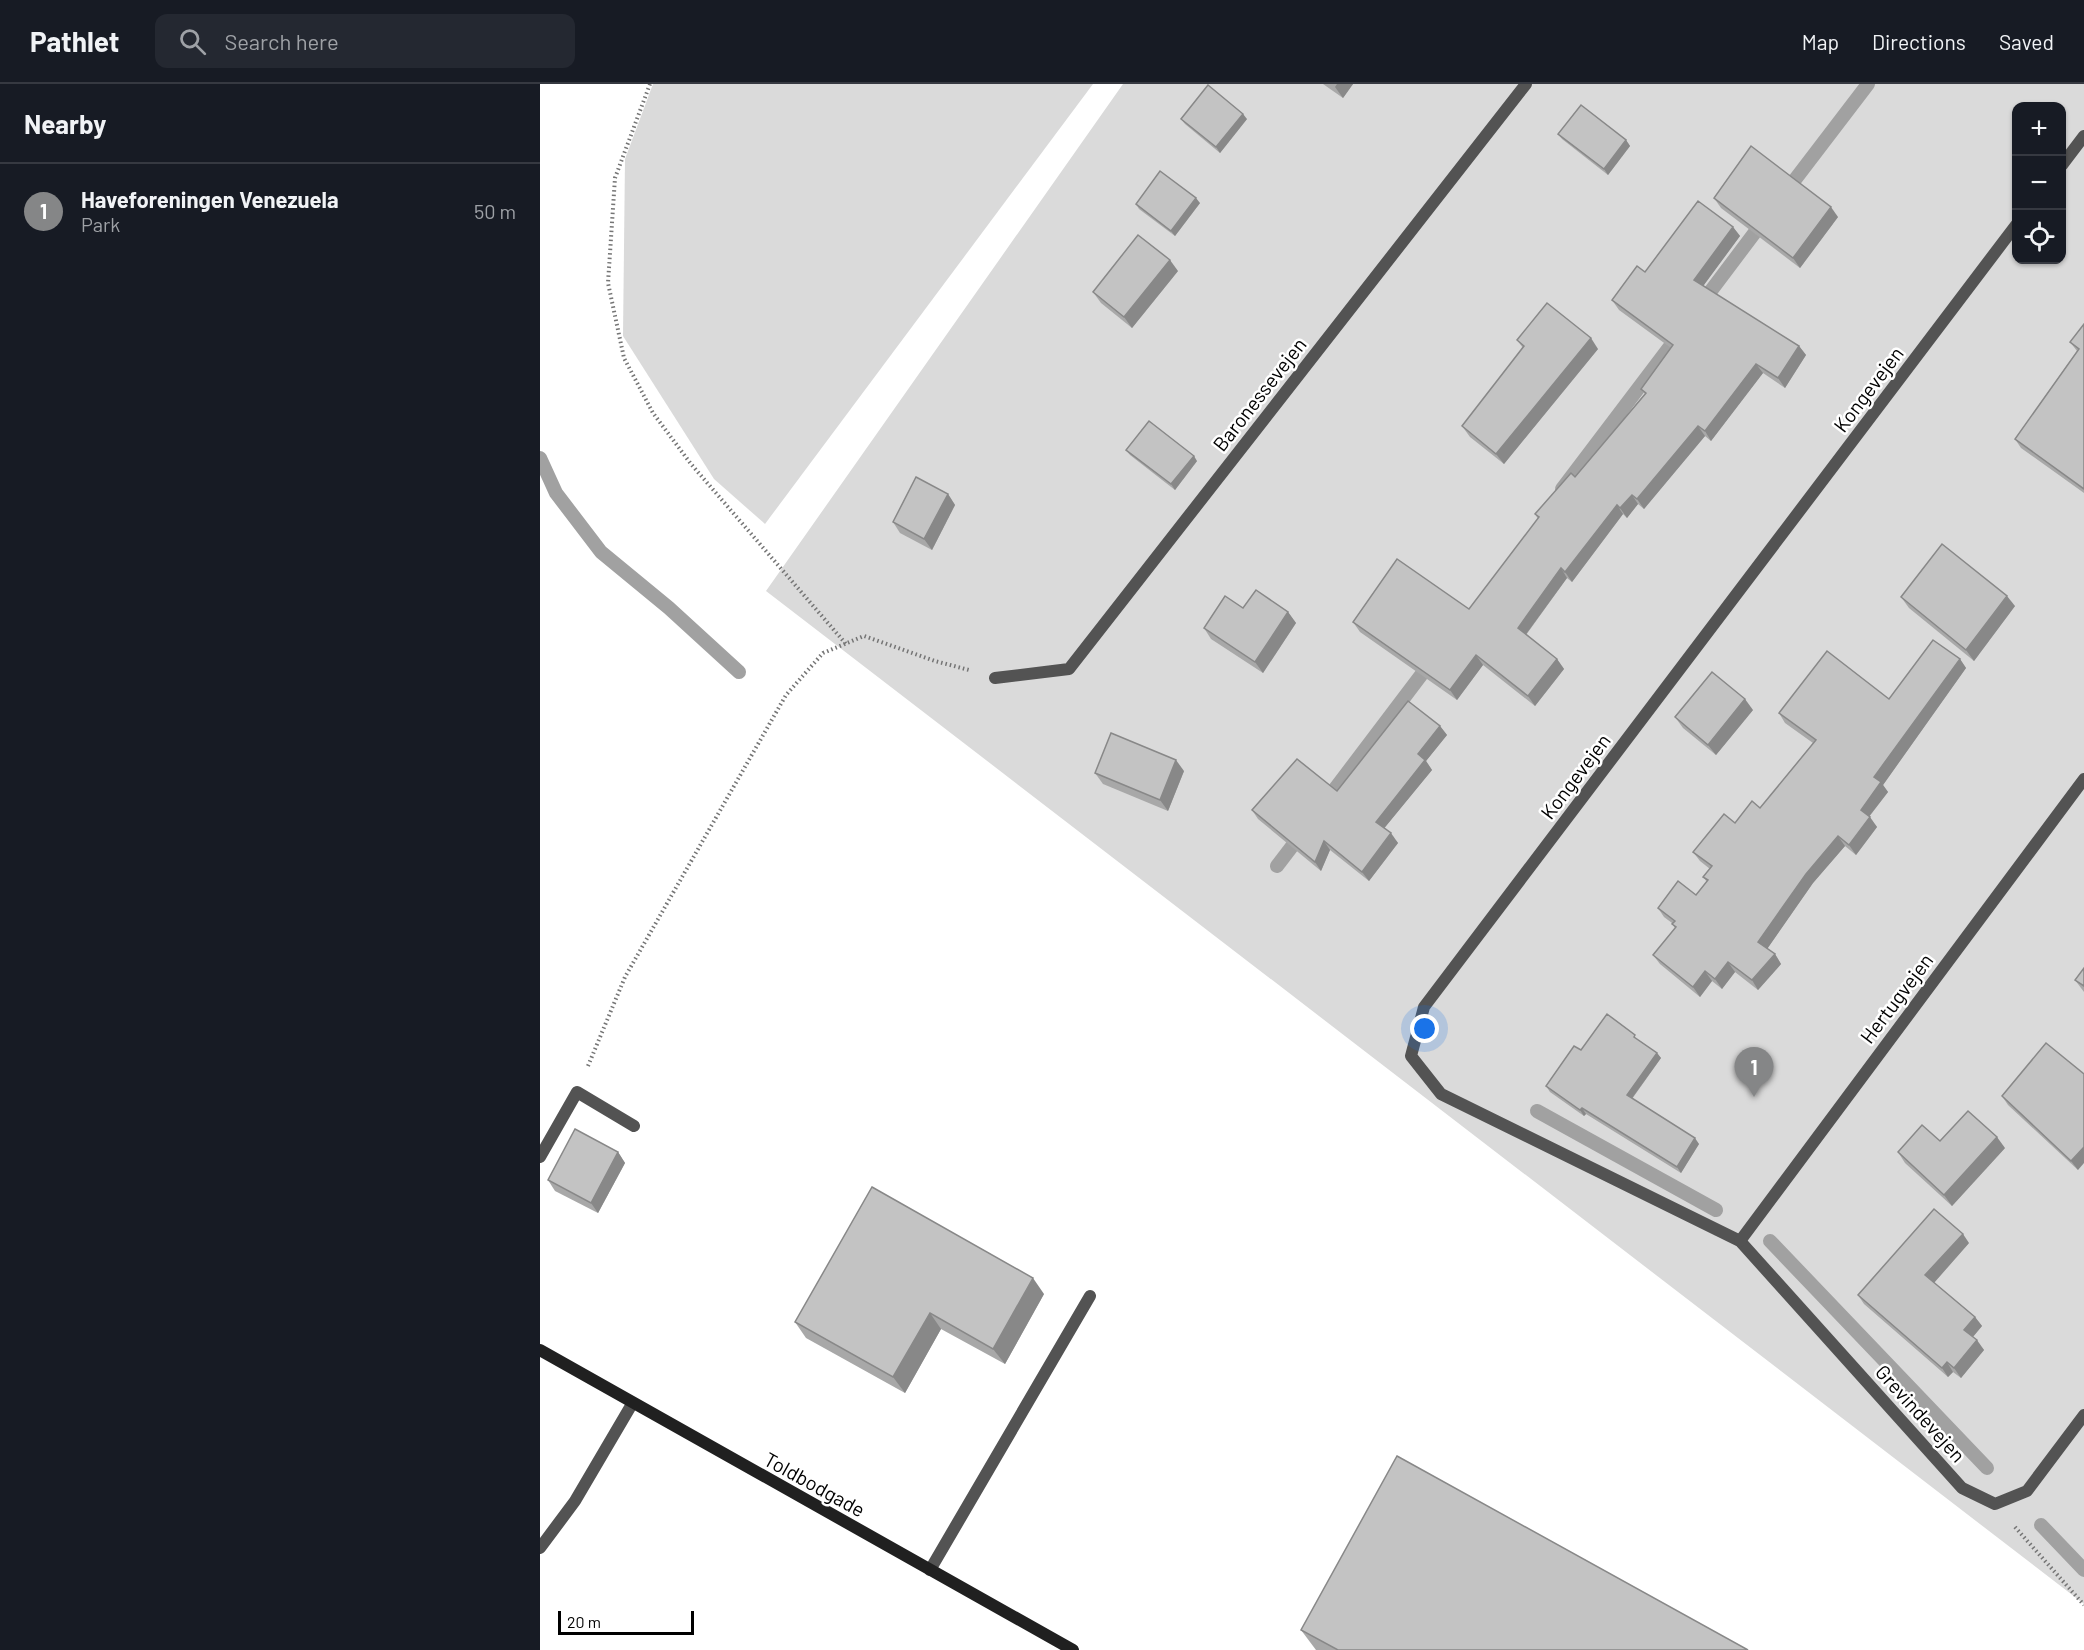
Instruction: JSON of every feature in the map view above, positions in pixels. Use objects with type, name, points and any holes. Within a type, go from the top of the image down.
[{"type":"street","name":"Baronessevejen","points":[[995,678],[1069,669],[1526,84]]},
{"type":"street","points":[[2066,158],[2084,135]]},
{"type":"street","name":"Kongevejen","points":[[1740,1241],[1441,1094],[1411,1056],[1424,1007],[2012,230]]},
{"type":"street","name":"Hertugvejen","points":[[1740,1241],[2084,779]]},
{"type":"street","points":[[540,1157],[576,1092],[634,1126]]},
{"type":"street","name":"Grevindevejen","points":[[1740,1241],[1962,1488],[1995,1504]]},
{"type":"street","points":[[930,1570],[1090,1296]]},
{"type":"street","name":"Toldbodgade","points":[[540,1350],[632,1404],[1073,1650]]},
{"type":"street","points":[[540,1548],[575,1501],[632,1404]]},
{"type":"street","points":[[1995,1504],[2027,1491],[2084,1415]]},
{"type":"path","points":[[650,84],[615,178],[608,283],[624,358],[653,413],[691,464],[846,644]]},
{"type":"path","points":[[576,1092],[626,977],[786,695],[823,654],[864,636],[935,661],[995,678]]},
{"type":"path","points":[[1995,1504],[2084,1605]]},
{"type":"shaded area","points":[[653,84],[1093,84],[765,524],[714,479],[623,336],[625,159]]},
{"type":"shaded area","points":[[1123,84],[2084,84],[2084,1604],[766,591]]},
{"type":"building","points":[[1208,85],[1243,114],[1216,147],[1181,119]]},
{"type":"building","points":[[1581,105],[1626,140],[1604,169],[1558,134]]},
{"type":"building","points":[[1751,146],[1831,207],[1793,258],[1714,198]]},
{"type":"building","points":[[1160,171],[1196,198],[1171,231],[1136,204]]},
{"type":"building","points":[[1698,201],[1733,227],[1694,280],[1799,346],[1778,378],[1756,364],[1705,431],[1698,426],[1637,499],[1632,495],[1620,508],[1617,505],[1565,572],[1561,568],[1518,628],[1557,659],[1528,696],[1476,655],[1450,690],[1353,622],[1397,559],[1469,609],[1539,517],[1535,514],[1571,473],[1575,477],[1646,393],[1641,389],[1673,345],[1612,300],[1637,266],[1645,272]]},
{"type":"building","points":[[1138,235],[1170,260],[1124,317],[1093,292]]},
{"type":"building","points":[[1547,303],[1591,338],[1496,454],[1462,426],[1524,346],[1517,340]]},
{"type":"building","points":[[2084,324],[2084,489],[2015,439],[2079,349],[2070,342]]},
{"type":"building","points":[[1149,421],[1194,456],[1171,484],[1126,450]]},
{"type":"building","points":[[916,477],[948,494],[924,539],[893,522]]},
{"type":"building","points":[[1942,544],[2007,596],[1966,650],[1901,597]]},
{"type":"building","points":[[1256,590],[1288,612],[1255,662],[1204,628],[1225,596],[1243,608]]},
{"type":"building","points":[[1933,640],[1960,659],[1874,777],[1881,782],[1861,810],[1870,817],[1849,845],[1838,836],[1806,874],[1758,942],[1775,954],[1752,980],[1728,962],[1715,979],[1705,971],[1693,987],[1653,955],[1676,927],[1672,924],[1675,921],[1658,908],[1678,881],[1696,895],[1708,880],[1703,877],[1712,866],[1693,852],[1724,814],[1735,823],[1752,801],[1760,808],[1816,740],[1779,713],[1827,651],[1889,699]]},
{"type":"building","points":[[1712,672],[1745,699],[1708,745],[1675,717]]},
{"type":"building","points":[[1408,701],[1440,726],[1418,754],[1425,760],[1376,822],[1391,833],[1362,872],[1324,841],[1315,862],[1252,810],[1297,759],[1337,791]]},
{"type":"building","points":[[1111,733],[1176,760],[1160,800],[1095,773]]},
{"type":"building","points":[[2084,968],[2084,986],[2075,980]]},
{"type":"building","points":[[1607,1014],[1657,1053],[1627,1095],[1695,1138],[1677,1167],[1582,1108],[1580,1110],[1546,1086],[1574,1046],[1581,1050]]},
{"type":"building","points":[[2046,1043],[2084,1074],[2084,1147],[2071,1161],[2002,1096]]},
{"type":"building","points":[[1968,1111],[1997,1137],[1944,1195],[1898,1152],[1922,1125],[1940,1141]]},
{"type":"building","points":[[575,1129],[618,1152],[591,1203],[548,1180]]},
{"type":"building","points":[[872,1187],[1033,1278],[993,1349],[930,1313],[893,1377],[795,1322]]},
{"type":"building","points":[[1934,1209],[1963,1234],[1925,1275],[1975,1317],[1964,1330],[1977,1340],[1954,1368],[1947,1362],[1942,1368],[1858,1295]]},
{"type":"building","points":[[1397,1456],[1748,1650],[1338,1650],[1301,1630]]},
{"type":"waterway","points":[[1784,194],[1868,84]]},
{"type":"waterway","points":[[1701,304],[1765,219]]},
{"type":"waterway","points":[[1562,489],[1681,332]]},
{"type":"waterway","points":[[540,458],[556,493],[601,552],[669,608],[739,672]]},
{"type":"waterway","points":[[1325,802],[1431,662]]},
{"type":"waterway","points":[[1277,866],[1303,832]]},
{"type":"waterway","points":[[1537,1111],[1716,1210]]},
{"type":"waterway","points":[[1770,1241],[1987,1468]]},
{"type":"waterway","points":[[2041,1525],[2084,1570]]},
{"type":"place","name":"Haveforeningen Venezuela","points":[[1754,1097]]}]
